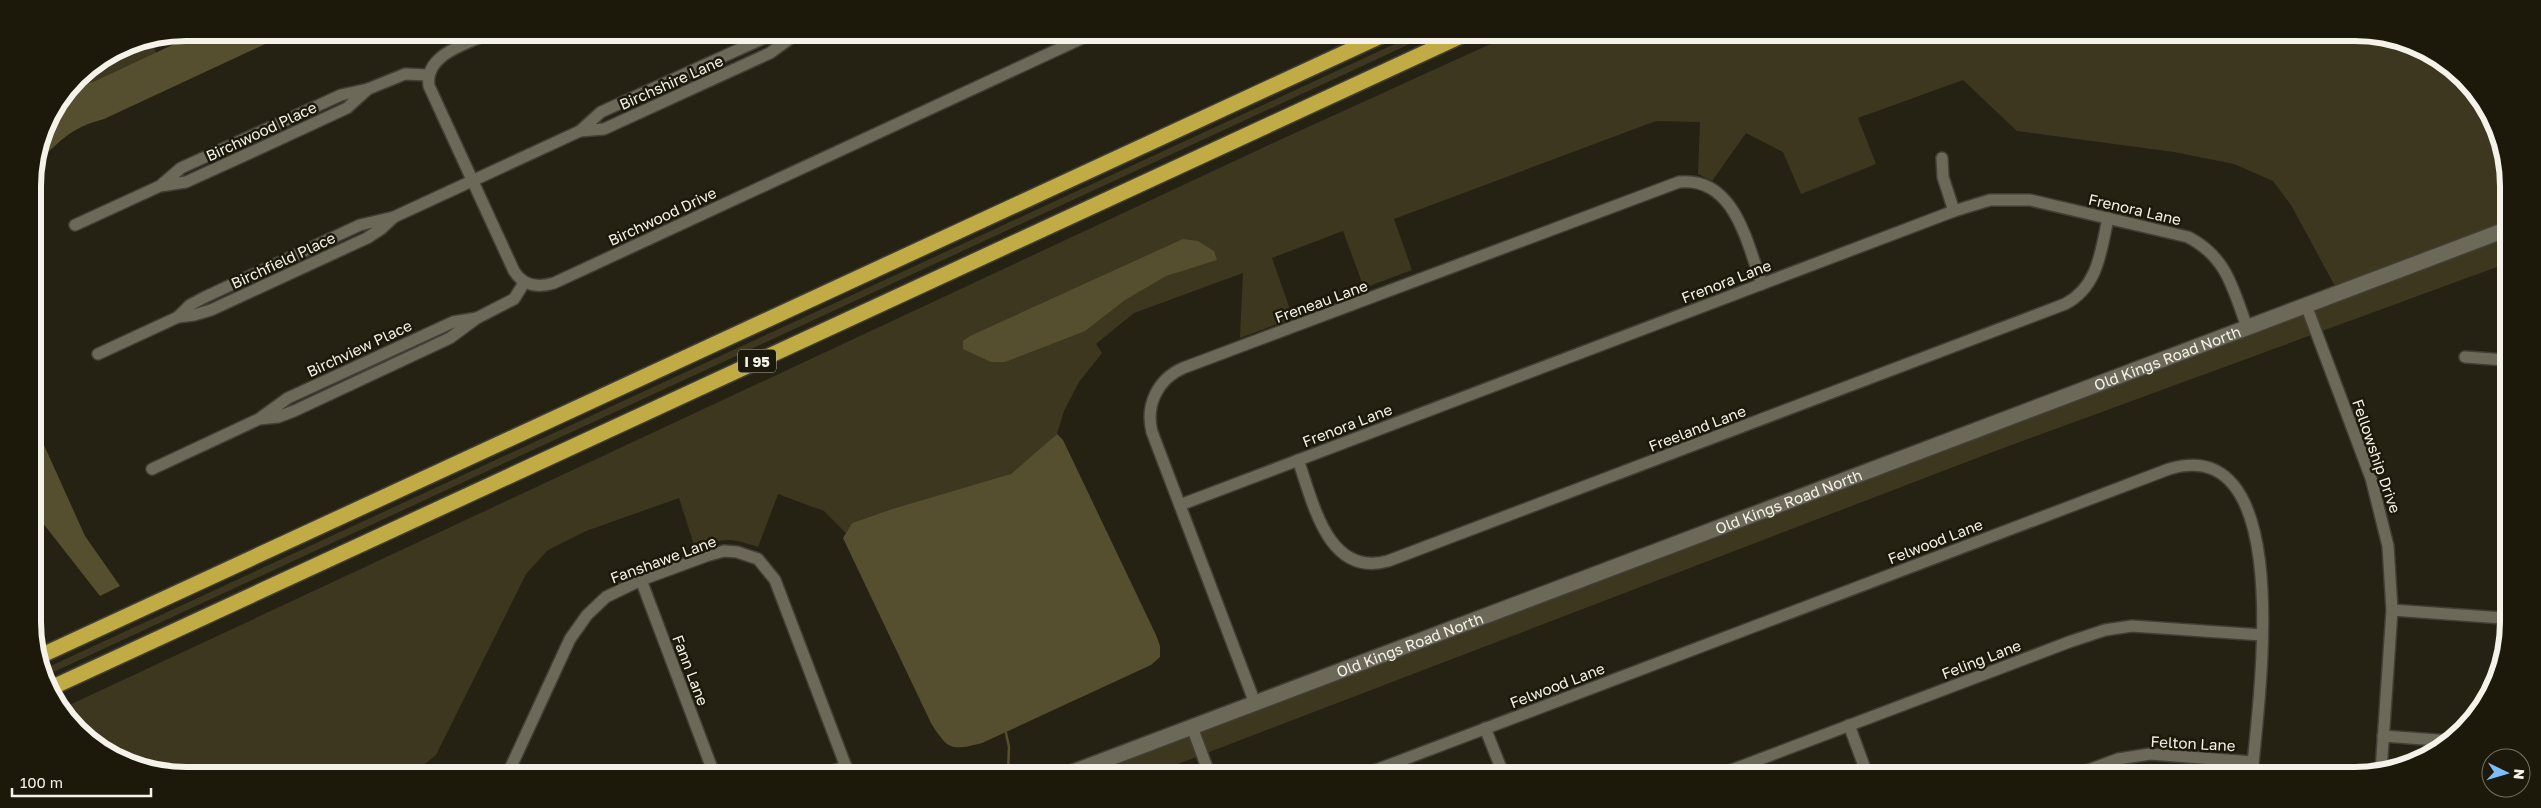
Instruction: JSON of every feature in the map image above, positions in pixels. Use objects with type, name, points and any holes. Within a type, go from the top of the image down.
[{"type":"highway","name":"I 95","points":[[45,654],[1369,41]]},
{"type":"highway","name":"I 95","points":[[56,686],[1449,41]]},
{"type":"street","points":[[472,42],[443,56],[435,63],[428,75],[432,97],[511,266],[524,283]]},
{"type":"street","name":"Birchshire Lane","points":[[471,181],[580,131],[601,112],[756,42]]},
{"type":"street","name":"Birchshire Lane","points":[[580,131],[604,129],[770,53],[785,42]]},
{"type":"street","name":"Birchwood Drive","points":[[524,283],[541,286],[554,283],[1075,42]]},
{"type":"street","name":"Birchwood Place","points":[[76,225],[160,186],[186,182],[347,108],[368,89],[404,74],[428,75]]},
{"type":"street","points":[[1942,158],[1942,174],[1954,211]]},
{"type":"street","name":"Birchfield Place","points":[[98,354],[178,317],[211,310],[367,238],[381,230],[394,217],[471,181]]},
{"type":"street","name":"Freneau Lane","points":[[1255,703],[1154,439],[1150,418],[1155,395],[1162,382],[1171,374],[1663,186],[1679,182],[1692,181],[1712,188],[1723,196],[1733,210],[1762,284]]},
{"type":"street","name":"Frenora Lane","points":[[1180,505],[1954,211],[1990,200],[2030,200],[2177,233],[2194,240],[2209,250],[2226,271],[2247,327]]},
{"type":"street","name":"Freeland Lane","points":[[1298,460],[1324,529],[1333,546],[1345,555],[1362,562],[1388,561],[2065,304],[2080,295],[2091,281],[2098,263],[2108,218]]},
{"type":"street","name":"Old Kings Road North","points":[[1087,767],[2500,232]]},
{"type":"street","name":"Birchview Place","points":[[152,469],[259,419],[278,417],[294,411],[450,338],[477,318],[514,299],[524,283]]},
{"type":"street","name":"Fellowship Drive","points":[[2306,305],[2367,466],[2380,506],[2390,562],[2392,610],[2381,764]]},
{"type":"street","points":[[2465,357],[2500,360]]},
{"type":"street","name":"Felwood Lane","points":[[1385,766],[2184,464],[2205,465],[2219,471],[2234,483],[2243,500],[2260,562],[2264,600],[2253,766]]},
{"type":"street","name":"Fanshawe Lane","points":[[512,767],[563,652],[578,626],[606,597],[641,580],[724,551],[749,555],[763,563],[775,580],[846,767]]},
{"type":"street","name":"Fann Lane","points":[[641,580],[711,767]]},
{"type":"street","points":[[2392,610],[2500,618]]},
{"type":"street","name":"Feling Lane","points":[[1751,766],[1848,725],[2068,642],[2105,630],[2141,626],[2262,635]]},
{"type":"street","points":[[1848,725],[1864,766]]},
{"type":"street","points":[[1192,727],[1207,767]]},
{"type":"street","points":[[1485,728],[1500,766]]},
{"type":"street","points":[[2383,736],[2438,740]]},
{"type":"street","name":"Felton Lane","points":[[2105,766],[2126,757],[2150,754],[2253,762]]},
{"type":"shaded area","points":[[1400,41],[1415,41],[51,673],[49,667]]},
{"type":"shaded area","points":[[1496,41],[2374,42],[2410,52],[2435,66],[2464,91],[2475,106],[2485,122],[2497,158],[2500,186],[2500,226],[2336,288],[2291,205],[2273,181],[2234,164],[2174,152],[2017,131],[1963,80],[1858,118],[1876,164],[1801,194],[1783,152],[1746,133],[1712,181],[1698,174],[1700,122],[1656,121],[1394,219],[1412,270],[1364,288],[1343,231],[1272,258],[1293,318],[1240,338],[1243,273],[1134,313],[1096,344],[1102,353],[1079,382],[1064,411],[1057,434],[1019,469],[1007,476],[892,509],[852,523],[846,533],[824,511],[778,494],[758,547],[726,540],[695,548],[679,498],[586,531],[548,550],[526,574],[436,755],[421,767],[167,766],[131,756],[114,747],[98,737],[68,706],[1284,138]]},
{"type":"shaded area","points":[[179,42],[270,42],[74,131],[45,155],[56,122],[71,98],[83,85]]},
{"type":"shaded area","points":[[153,45],[156,53],[83,85],[91,77],[122,56]]},
{"type":"shaded area","points":[[2500,238],[2500,266],[1990,453],[1171,767],[1102,767]]},
{"type":"shaded area","points":[[1183,239],[1198,241],[1214,251],[1217,260],[1166,276],[1125,300],[1085,331],[1005,362],[991,362],[963,349],[963,341],[970,336]]},
{"type":"shaded area","points":[[1057,434],[1063,440],[1156,635],[1160,646],[1160,657],[1151,665],[982,743],[963,747],[951,746],[942,739],[931,723],[843,538],[852,523],[892,509],[1011,474]]},
{"type":"shaded area","points":[[41,439],[85,536],[120,586],[100,596],[41,521]]},
{"type":"waterway","points":[[1006,733],[1009,747],[1008,767]]}]
